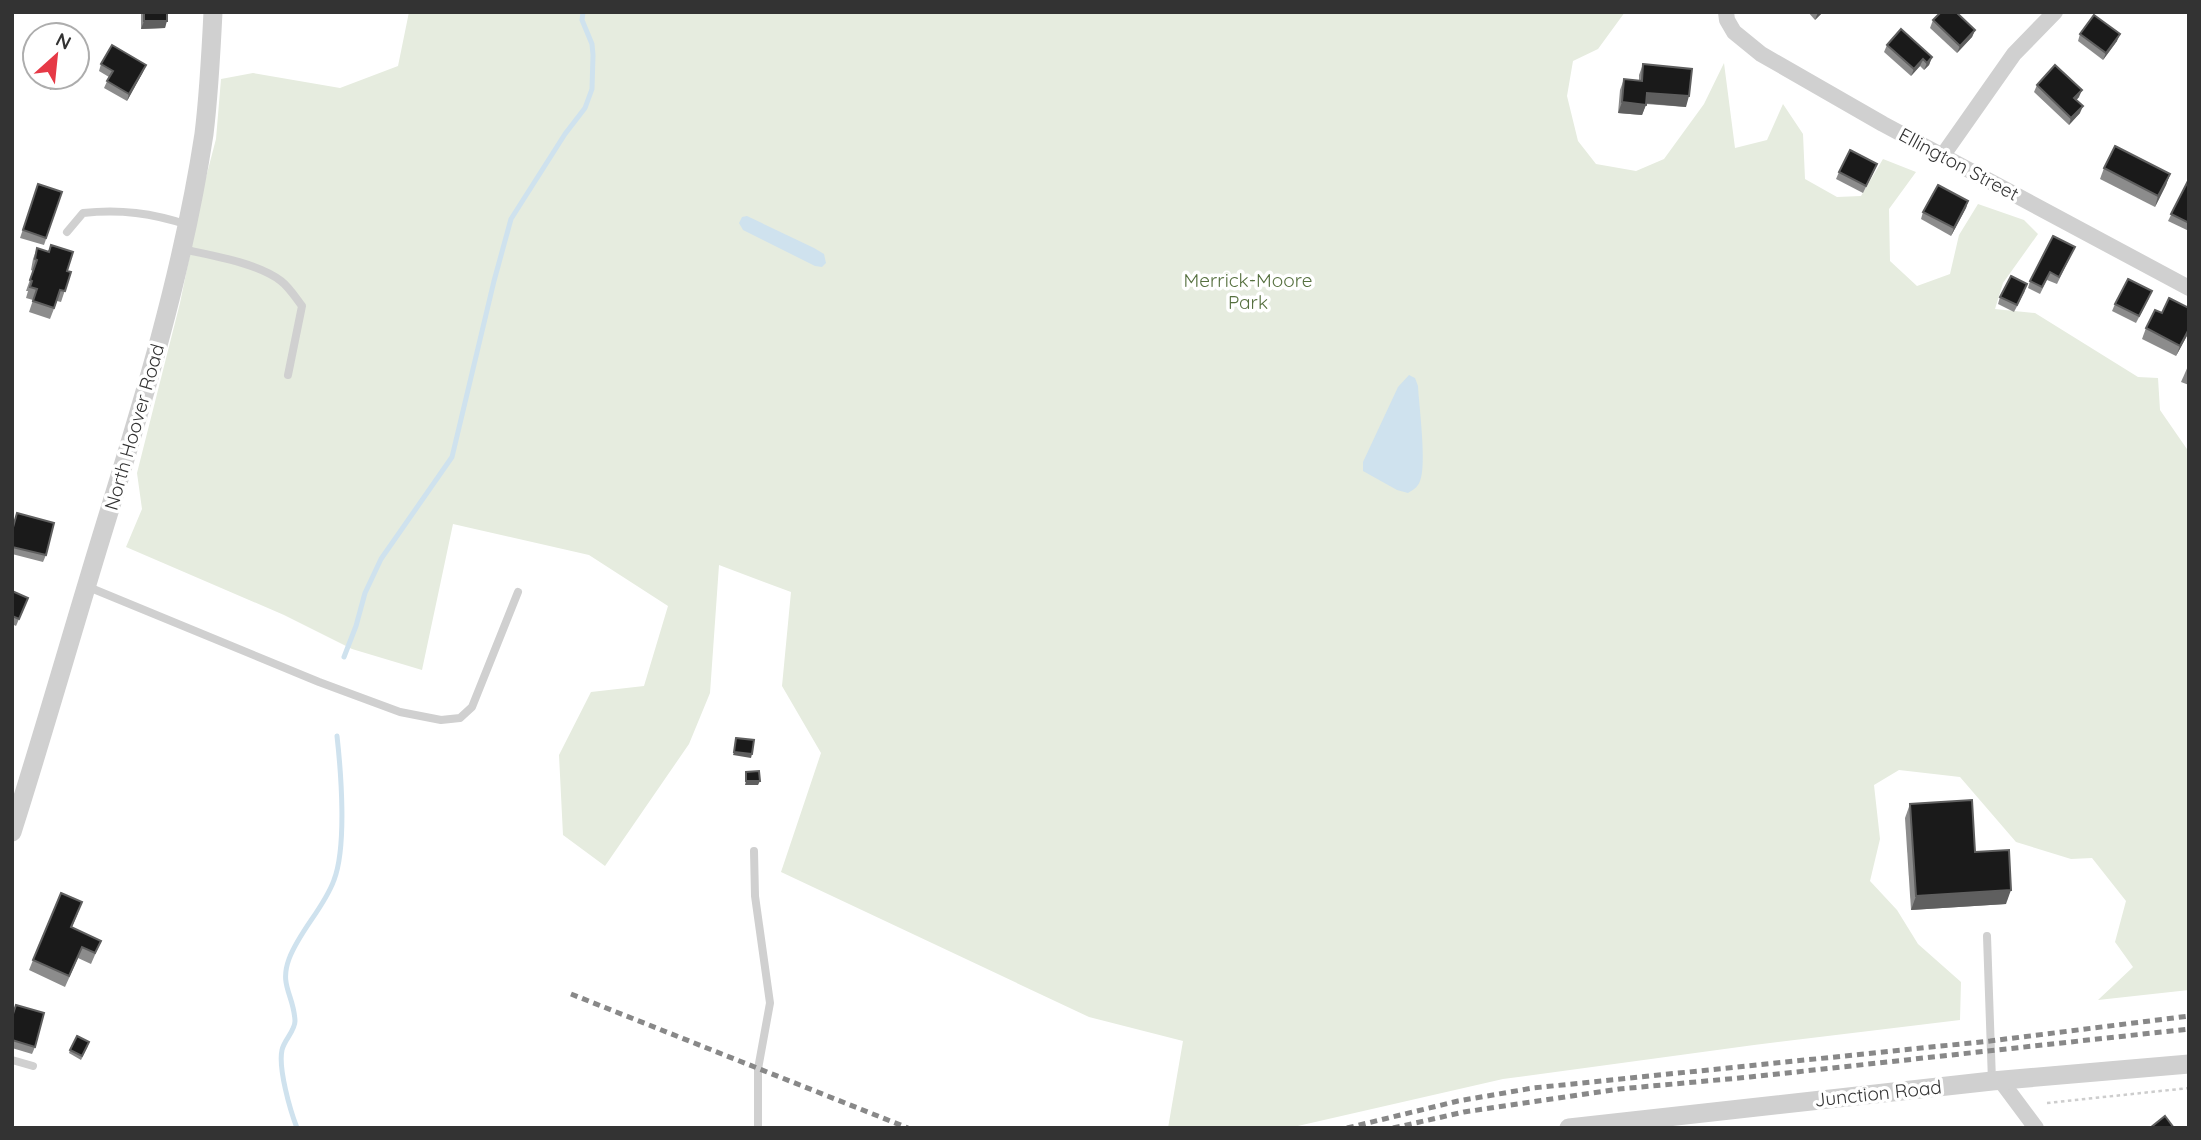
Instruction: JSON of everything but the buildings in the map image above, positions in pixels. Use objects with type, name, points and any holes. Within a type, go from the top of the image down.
[{"type":"street","name":"North Hoover Road","points":[[12,832],[171,298],[188,225],[204,133],[213,12]]},
{"type":"street","name":"Ellington Street","points":[[1726,12],[1734,32],[1761,54],[2189,288]]},
{"type":"street","points":[[1943,155],[2014,54],[2055,12]]},
{"type":"street","name":"Junction Road","points":[[1569,1128],[1996,1081],[2189,1064]]},
{"type":"street","points":[[1996,1081],[2036,1128]]},
{"type":"lane","points":[[67,232],[83,213],[113,210],[158,215],[188,225]]},
{"type":"lane","points":[[182,249],[240,263],[281,281],[302,306],[288,375]]},
{"type":"lane","points":[[86,586],[319,682],[400,712],[441,720],[460,718],[472,707],[518,592]]},
{"type":"lane","points":[[754,851],[755,896],[770,1003],[758,1069],[758,1128]]},
{"type":"lane","points":[[1987,936],[1996,1081]]},
{"type":"lane","points":[[12,1060],[33,1066]]},
{"type":"path","points":[[2047,1102],[2189,1088]]},
{"type":"green space","name":"Merrick-Moore Park","points":[[409,12],[1625,12],[1598,49],[1573,61],[1567,96],[1578,141],[1596,164],[1636,171],[1664,159],[1704,104],[1724,63],[1735,148],[1767,140],[1783,104],[1803,134],[1805,179],[1837,197],[1861,196],[1883,159],[1916,172],[1889,209],[1890,261],[1917,286],[1950,274],[1959,235],[1978,204],[2024,220],[2038,234],[2003,283],[1995,309],[2035,313],[2138,377],[2158,378],[2160,410],[2189,452],[2189,990],[2098,1000],[2133,967],[2115,942],[2126,901],[2092,858],[2071,859],[2016,842],[1960,777],[1899,770],[1874,785],[1880,839],[1870,881],[1897,910],[1918,944],[1961,982],[1960,1020],[1503,1079],[1289,1128],[1168,1128],[1183,1041],[1089,1017],[781,872],[821,753],[782,686],[791,592],[719,565],[710,693],[689,744],[605,866],[563,835],[559,755],[591,692],[644,686],[668,606],[589,555],[453,524],[422,670],[352,649],[284,615],[126,547],[142,509],[137,473],[180,303],[216,139],[221,79],[253,73],[340,88],[398,66]]},
{"type":"water","points":[[747,216],[814,248],[824,254],[826,263],[822,267],[815,266],[743,230],[739,223],[742,217]]},
{"type":"water","points":[[1409,375],[1415,378],[1418,386],[1423,462],[1419,483],[1408,493],[1397,490],[1363,471],[1363,462],[1398,387]]},
{"type":"waterway","points":[[344,657],[365,593],[381,559],[452,457],[511,219],[565,134],[585,108],[592,89],[593,55],[592,44],[582,20],[583,12]]},
{"type":"waterway","points":[[297,1128],[288,1100],[281,1058],[295,1021],[286,984],[286,968],[299,938],[330,890],[338,866],[342,809],[337,736]]},
{"type":"railway","points":[[571,994],[908,1128]]},
{"type":"railway","points":[[1347,1128],[1458,1101],[1533,1088],[1990,1041],[2189,1016]]},
{"type":"railway","points":[[1393,1128],[1464,1112],[1619,1089],[2189,1029]]}]
